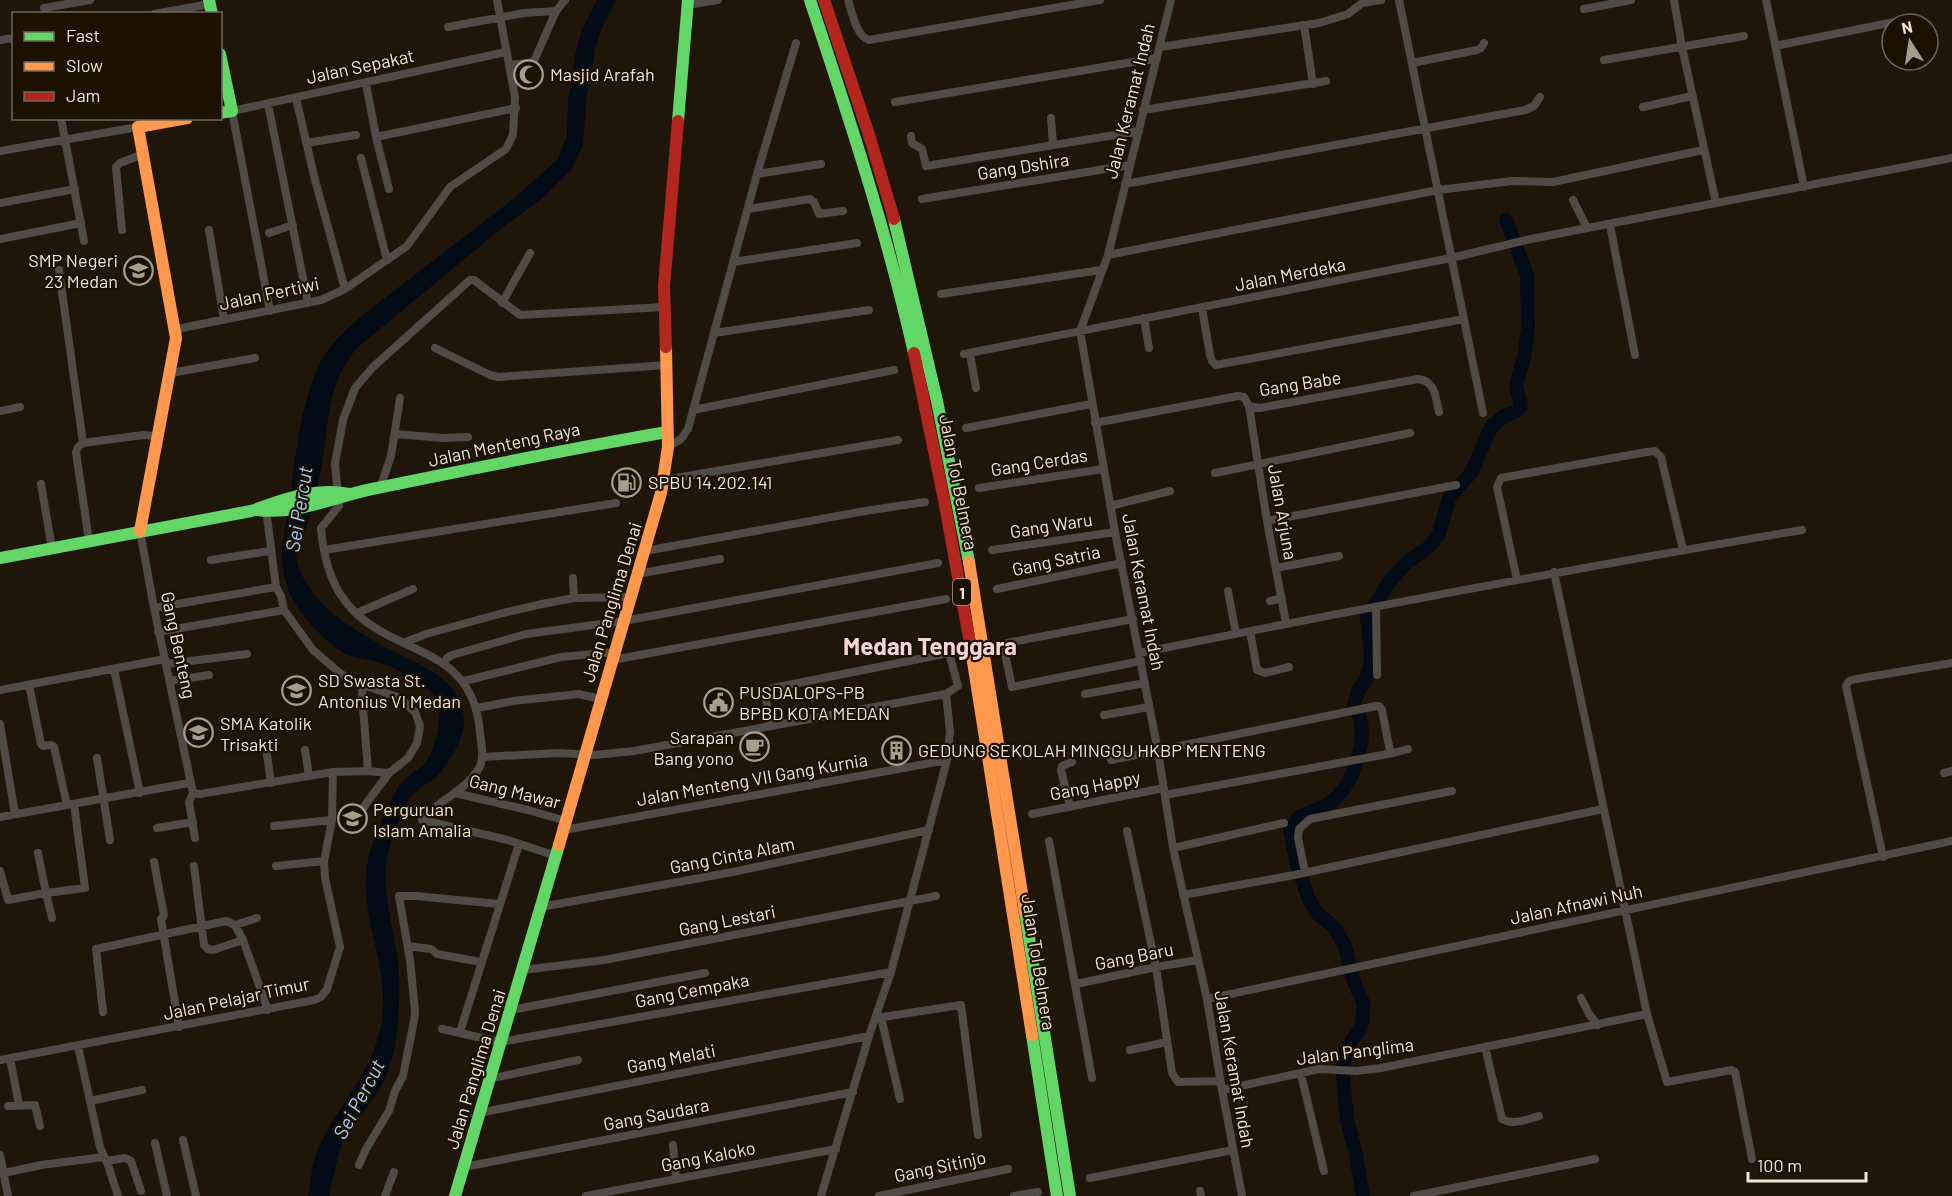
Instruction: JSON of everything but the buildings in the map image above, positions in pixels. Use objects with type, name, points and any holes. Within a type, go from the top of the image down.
[{"type":"main road","name":"Jalan Tol Belmera","points":[[810,0],[881,226],[905,315],[939,464],[961,584],[1058,1196]]},
{"type":"main road","name":"Jalan Tol Belmera","points":[[824,0],[858,100],[894,219],[958,496],[974,582],[1070,1196]]},
{"type":"main road","name":"Jalan Panglima Denai","points":[[455,1196],[523,970],[664,480],[668,447],[664,286],[688,2]]},
{"type":"main road","points":[[222,73],[226,112]]},
{"type":"main road","points":[[140,531],[176,338],[138,127],[176,120]]},
{"type":"main road","name":"Jalan Menteng Raya","points":[[0,558],[667,432]]},
{"type":"street","points":[[44,7],[90,0]]},
{"type":"street","name":"Jalan Pertiwi","points":[[176,338],[182,328],[308,303],[327,298],[345,289],[407,246],[450,187],[508,146],[513,135],[516,108],[497,0]]},
{"type":"street","points":[[509,64],[534,61],[556,11],[565,0]]},
{"type":"street","points":[[688,2],[718,0]]},
{"type":"street","points":[[848,0],[860,33],[869,40],[1100,0]]},
{"type":"street","name":"Jalan Keramat Indah","points":[[1172,0],[1108,255],[1080,331],[1103,469],[1158,751],[1173,848],[1207,999],[1242,1196]]},
{"type":"street","points":[[1160,46],[1334,19],[1348,14],[1362,3],[1381,0]]},
{"type":"street","points":[[1400,0],[1483,413]]},
{"type":"street","points":[[1584,9],[1631,0]]},
{"type":"street","points":[[1674,0],[1703,150],[1716,203]]},
{"type":"street","points":[[1766,0],[1804,187]]},
{"type":"street","points":[[168,12],[210,6]]},
{"type":"street","points":[[448,27],[501,17],[556,11]]},
{"type":"street","points":[[1304,25],[1312,84]]},
{"type":"street","points":[[1775,46],[1880,25]]},
{"type":"street","points":[[1604,60],[1744,36]]},
{"type":"street","points":[[668,447],[681,440],[686,434],[757,174],[796,43]]},
{"type":"street","points":[[1412,63],[1477,50],[1484,43]]},
{"type":"street","name":"Jalan Sepakat","points":[[226,112],[506,52]]},
{"type":"street","points":[[895,102],[1157,58]]},
{"type":"street","points":[[1143,110],[1326,81]]},
{"type":"street","points":[[366,83],[388,189]]},
{"type":"street","points":[[1643,107],[1692,96]]},
{"type":"street","points":[[1125,184],[1525,110],[1534,106],[1540,97]]},
{"type":"street","points":[[296,98],[345,289]]},
{"type":"street","points":[[268,104],[308,303]]},
{"type":"street","points":[[376,137],[516,108]]},
{"type":"street","points":[[226,112],[270,311]]},
{"type":"street","points":[[1051,118],[1053,145]]},
{"type":"street","points":[[62,120],[84,241]]},
{"type":"street","points":[[0,151],[138,127]]},
{"type":"street","points":[[911,136],[912,142],[922,149],[926,166],[1139,131]]},
{"type":"street","points":[[306,143],[356,135]]},
{"type":"street","points":[[1108,255],[1437,190],[1512,180],[1563,180],[1615,167],[1703,150]]},
{"type":"street","points":[[122,230],[116,167],[143,153]]},
{"type":"street","points":[[362,158],[387,260]]},
{"type":"street","name":"Jalan Merdeka","points":[[976,388],[967,354],[1451,258],[1531,239],[1952,158]]},
{"type":"street","points":[[757,174],[821,164]]},
{"type":"street","name":"Gang Dshira","points":[[922,199],[1130,165]]},
{"type":"street","points":[[0,203],[75,189]]},
{"type":"street","points":[[748,209],[810,199],[814,202],[819,214],[843,211]]},
{"type":"street","points":[[1573,200],[1587,228]]},
{"type":"street","points":[[0,239],[81,223]]},
{"type":"street","points":[[269,233],[292,225]]},
{"type":"street","points":[[1610,225],[1635,355]]},
{"type":"street","points":[[209,230],[224,320]]},
{"type":"street","points":[[733,262],[857,243]]},
{"type":"street","points":[[502,303],[530,253]]},
{"type":"street","points":[[59,270],[83,443]]},
{"type":"street","points":[[941,294],[1101,270]]},
{"type":"street","points":[[556,856],[508,840],[422,820],[476,772],[483,757],[477,708],[464,681],[444,664],[372,625],[357,614],[343,598],[333,579],[324,550],[321,528],[337,511],[334,468],[343,420],[355,388],[367,372],[470,279],[520,315],[664,307]]},
{"type":"street","points":[[1202,308],[1210,355],[1216,365],[1464,319]]},
{"type":"street","points":[[714,333],[870,310]]},
{"type":"street","points":[[1144,318],[1149,348]]},
{"type":"street","points":[[435,348],[498,377],[667,365]]},
{"type":"street","points":[[171,373],[255,358]]},
{"type":"street","points":[[693,410],[894,370]]},
{"type":"street","name":"Gang Babe","points":[[1095,423],[1238,396],[1245,397],[1249,406],[1255,408],[1271,407],[1295,400],[1422,380],[1431,384],[1439,412]]},
{"type":"street","points":[[380,488],[391,456],[400,398]]},
{"type":"street","points":[[966,428],[1091,404]]},
{"type":"street","name":"Jalan Arjuna","points":[[1249,406],[1267,521],[1287,623]]},
{"type":"street","points":[[0,411],[20,408]]},
{"type":"street","points":[[1215,473],[1410,433]]},
{"type":"street","points":[[395,434],[442,438],[468,437]]},
{"type":"street","points":[[89,542],[76,452],[78,447],[83,443],[143,435],[157,436]]},
{"type":"street","points":[[664,480],[898,440]]},
{"type":"street","points":[[1517,580],[1497,487],[1501,478],[1655,451],[1661,457],[1683,550]]},
{"type":"street","name":"Gang Cerdas","points":[[980,488],[1103,469]]},
{"type":"street","points":[[41,484],[52,548]]},
{"type":"street","points":[[1267,521],[1456,485]]},
{"type":"street","points":[[1110,506],[1170,491]]},
{"type":"street","points":[[645,551],[925,502]]},
{"type":"street","points":[[324,550],[616,503]]},
{"type":"street","points":[[268,508],[270,551],[276,587],[284,610],[313,650],[341,674],[363,685],[400,698],[411,707],[418,720],[419,738],[411,753],[389,773],[364,805],[358,818]]},
{"type":"street","points":[[1133,619],[1005,643],[1012,687],[1287,623],[1554,572],[1802,530]]},
{"type":"street","name":"Gang Benteng","points":[[140,531],[189,783],[196,794]]},
{"type":"street","name":"Gang Waru","points":[[992,550],[1115,532]]},
{"type":"street","points":[[211,560],[270,551]]},
{"type":"street","points":[[1276,568],[1339,556]]},
{"type":"street","points":[[637,574],[720,560]]},
{"type":"street","points":[[444,664],[450,656],[526,634],[624,621],[938,563]]},
{"type":"street","name":"Gang Satria","points":[[997,589],[1122,563]]},
{"type":"street","points":[[1554,572],[1647,1014],[1667,1082],[1726,1071],[1735,1072],[1752,1159]]},
{"type":"street","points":[[573,578],[574,598]]},
{"type":"street","points":[[154,608],[276,587]]},
{"type":"street","points":[[357,614],[413,589]]},
{"type":"street","points":[[1228,591],[1236,634]]},
{"type":"street","points":[[406,642],[426,634],[503,613],[574,598],[631,597]]},
{"type":"street","points":[[1270,601],[1282,598]]},
{"type":"street","points":[[464,681],[561,657],[613,656],[946,599]]},
{"type":"street","points":[[1375,608],[1377,675]]},
{"type":"street","points":[[159,632],[284,610]]},
{"type":"street","points":[[1250,631],[1257,670],[1265,673],[1289,667]]},
{"type":"street","points":[[483,757],[558,753],[584,755],[634,751],[945,694],[958,686],[955,670],[949,653],[769,689],[765,694],[770,725]]},
{"type":"street","points":[[0,690],[114,669],[247,654]]},
{"type":"street","points":[[1883,857],[1846,686],[1849,681],[1856,679],[1952,663]]},
{"type":"street","points":[[114,669],[140,792]]},
{"type":"street","points":[[170,681],[209,675]]},
{"type":"street","points":[[1085,694],[1145,683]]},
{"type":"street","points":[[0,871],[8,900],[85,888],[71,804],[54,747],[41,744],[29,684]]},
{"type":"street","points":[[363,685],[368,771]]},
{"type":"street","points":[[477,708],[513,701],[579,694],[600,699]]},
{"type":"street","points":[[821,1196],[869,1036],[878,1018],[947,760],[950,730],[945,694]]},
{"type":"street","points":[[1104,715],[1149,706]]},
{"type":"street","points":[[1111,760],[1354,709],[1378,706],[1381,709],[1389,749],[1393,753]]},
{"type":"street","points":[[0,724],[15,814]]},
{"type":"street","name":"Gang Happy","points":[[1032,814],[1340,762],[1364,760],[1408,749]]},
{"type":"street","points":[[305,750],[309,776]]},
{"type":"street","points":[[267,755],[271,783]]},
{"type":"street","points":[[97,758],[110,840]]},
{"type":"street","name":"Jalan Menteng VII Gang Kurnia","points":[[565,825],[947,760]]},
{"type":"street","points":[[1070,807],[1061,770],[1062,766],[1072,762]]},
{"type":"street","points":[[195,838],[189,802],[196,794],[333,772],[389,773]]},
{"type":"street","name":"Jalan Pelajar Timur","points":[[0,1060],[318,999],[327,989],[340,953],[340,942],[325,878],[324,861],[332,820],[333,772]]},
{"type":"street","points":[[0,817],[189,783]]},
{"type":"street","points":[[1304,873],[1298,838],[1299,829],[1310,819],[1452,790]]},
{"type":"street","name":"Gang Mawar","points":[[455,793],[528,810],[565,825]]},
{"type":"street","points":[[1183,895],[1304,873],[1603,809]]},
{"type":"street","points":[[274,826],[332,820]]},
{"type":"street","points":[[158,828],[193,822]]},
{"type":"street","points":[[1173,848],[1284,823]]},
{"type":"street","name":"Gang Cinta Alam","points":[[541,907],[733,872],[929,830]]},
{"type":"street","points":[[1127,831],[1155,967],[1167,1042],[1130,1050]]},
{"type":"street","points":[[1049,841],[1092,1078]]},
{"type":"street","name":"Jalan Afnawi Nuh","points":[[1207,999],[1952,842]]},
{"type":"street","points":[[460,1032],[519,844]]},
{"type":"street","points":[[38,853],[52,918]]},
{"type":"street","points":[[276,866],[324,861]]},
{"type":"street","points":[[154,862],[164,915],[161,919],[179,1027]]},
{"type":"street","points":[[194,866],[204,945],[213,950],[243,940]]},
{"type":"street","points":[[359,1165],[388,1114],[392,1098],[403,1076],[415,1011],[408,946],[399,896],[499,904]]},
{"type":"street","name":"Gang Lestari","points":[[523,970],[604,960],[936,896]]},
{"type":"street","points":[[235,925],[257,918]]},
{"type":"street","points":[[103,1012],[96,949],[226,921],[235,925],[243,940],[268,1010]]},
{"type":"street","points":[[408,946],[431,949],[437,954],[481,962]]},
{"type":"street","name":"Gang Baru","points":[[1076,984],[1198,960]]},
{"type":"street","name":"Gang Cempaka","points":[[500,1042],[891,972]]},
{"type":"street","points":[[511,1010],[705,973]]},
{"type":"street","points":[[1581,998],[1598,1025]]},
{"type":"street","points":[[878,1018],[961,1005],[978,1135]]},
{"type":"street","name":"Jalan Panglima","points":[[1167,1042],[1172,1073],[1178,1082],[1221,1085],[1301,1074],[1319,1069],[1381,1068],[1647,1014]]},
{"type":"street","points":[[878,1018],[900,1099]]},
{"type":"street","points":[[442,1029],[500,1042]]},
{"type":"street","name":"Gang Melati","points":[[479,1113],[869,1036]]},
{"type":"street","points":[[78,1046],[105,1159],[118,1196]]},
{"type":"street","points":[[1485,1047],[1502,1119],[1507,1123],[1539,1116]]},
{"type":"street","points":[[10,1059],[19,1105]]},
{"type":"street","points":[[489,1079],[578,1060]]},
{"type":"street","points":[[1301,1074],[1324,1171]]},
{"type":"street","points":[[90,1101],[142,1090]]},
{"type":"street","name":"Gang Saudara","points":[[464,1167],[853,1092]]},
{"type":"street","points":[[8,1106],[34,1104],[40,1126]]},
{"type":"street","points":[[183,1140],[196,1196]]},
{"type":"street","points":[[155,1143],[167,1196]]},
{"type":"street","points":[[673,1145],[676,1179]]},
{"type":"street","name":"Gang Kaloko","points":[[586,1196],[836,1149]]},
{"type":"street","points":[[1090,1178],[1233,1150]]},
{"type":"street","points":[[0,1155],[8,1196]]},
{"type":"street","points":[[4,1173],[41,1165],[125,1158],[131,1161],[141,1191]]},
{"type":"street","points":[[1414,1196],[1595,1159]]},
{"type":"street","name":"Gang Sitinjo","points":[[879,1196],[1008,1169]]},
{"type":"street","points":[[386,1196],[394,1172]]},
{"type":"street","points":[[1014,1196],[1038,1192]]},
{"type":"water","name":"Sei Percut","points":[[597,0],[616,0],[596,46],[586,101],[583,145],[571,170],[543,198],[507,224],[357,348],[339,377],[330,406],[315,498],[307,526],[296,550],[300,570],[320,602],[342,621],[444,680],[454,690],[461,703],[464,727],[455,750],[446,764],[437,776],[416,791],[405,806],[389,850],[386,866],[387,898],[398,961],[399,1010],[396,1040],[389,1069],[376,1094],[347,1133],[340,1150],[329,1196],[308,1196],[317,1152],[372,1054],[382,1020],[382,981],[367,904],[369,855],[380,824],[399,785],[423,765],[431,752],[437,734],[439,707],[434,695],[411,677],[392,667],[350,656],[340,651],[306,619],[290,593],[283,573],[282,551],[297,446],[308,394],[321,361],[340,336],[364,314],[512,200],[558,159],[567,135],[568,100],[575,55],[582,30]]},
{"type":"waterway","points":[[1363,1196],[1347,1120],[1343,1076],[1346,1050],[1361,1027],[1364,1005],[1354,982],[1345,946],[1334,927],[1316,912],[1308,897],[1297,865],[1290,830],[1298,818],[1328,804],[1339,795],[1356,763],[1362,728],[1360,716],[1354,705],[1358,691],[1366,680],[1371,653],[1367,617],[1390,581],[1407,562],[1428,548],[1439,534],[1449,498],[1471,473],[1491,427],[1503,417],[1517,411],[1521,405],[1516,386],[1524,357],[1528,329],[1527,275],[1506,220]]},
{"type":"traffic: fast","points":[[209,0],[212,12]]},
{"type":"traffic: fast","points":[[678,121],[688,0]]},
{"type":"traffic: fast","points":[[810,0],[880,219],[914,353]]},
{"type":"traffic: fast","points":[[222,64],[232,111],[222,113]]},
{"type":"traffic: fast","points":[[894,219],[937,401],[969,562]]},
{"type":"traffic: fast","points":[[257,510],[301,508],[372,489],[667,432]]},
{"type":"traffic: fast","points":[[0,558],[251,511],[311,493],[349,494]]},
{"type":"traffic: fast","points":[[455,1196],[559,845]]},
{"type":"traffic: fast","points":[[1025,912],[1070,1196]]},
{"type":"traffic: fast","points":[[1032,1035],[1057,1196]]},
{"type":"traffic: slow","points":[[140,531],[176,338],[138,127],[176,120]]},
{"type":"traffic: slow","points":[[559,845],[661,493],[668,447],[666,347]]},
{"type":"traffic: slow","points":[[969,562],[1025,912]]},
{"type":"traffic: slow","points":[[970,643],[1032,1035]]},
{"type":"traffic: jam","points":[[824,0],[870,138],[894,219]]},
{"type":"traffic: jam","points":[[666,347],[664,286],[678,121]]},
{"type":"traffic: jam","points":[[914,353],[970,643]]},
{"type":"place","name":"Masjid Arafah","points":[[529,74]]},
{"type":"place","name":"SMP Negeri 23 Medan","points":[[139,270]]},
{"type":"place","name":"SPBU 14.202.141","points":[[627,482]]},
{"type":"place","name":"SD Swasta St. Antonius VI Medan","points":[[297,690]]},
{"type":"place","name":"PUSDALOPS-PB BPBD KOTA MEDAN","points":[[718,702]]},
{"type":"place","name":"SMA Katolik Trisakti","points":[[199,733]]},
{"type":"place","name":"Sarapan Bang yono","points":[[755,747]]},
{"type":"place","name":"GEDUNG SEKOLAH MINGGU HKBP MENTENG","points":[[897,750]]},
{"type":"place","name":"Perguruan Islam Amalia","points":[[352,819]]},
{"type":"district","name":"Medan Tenggara","points":[[930,645]]}]
